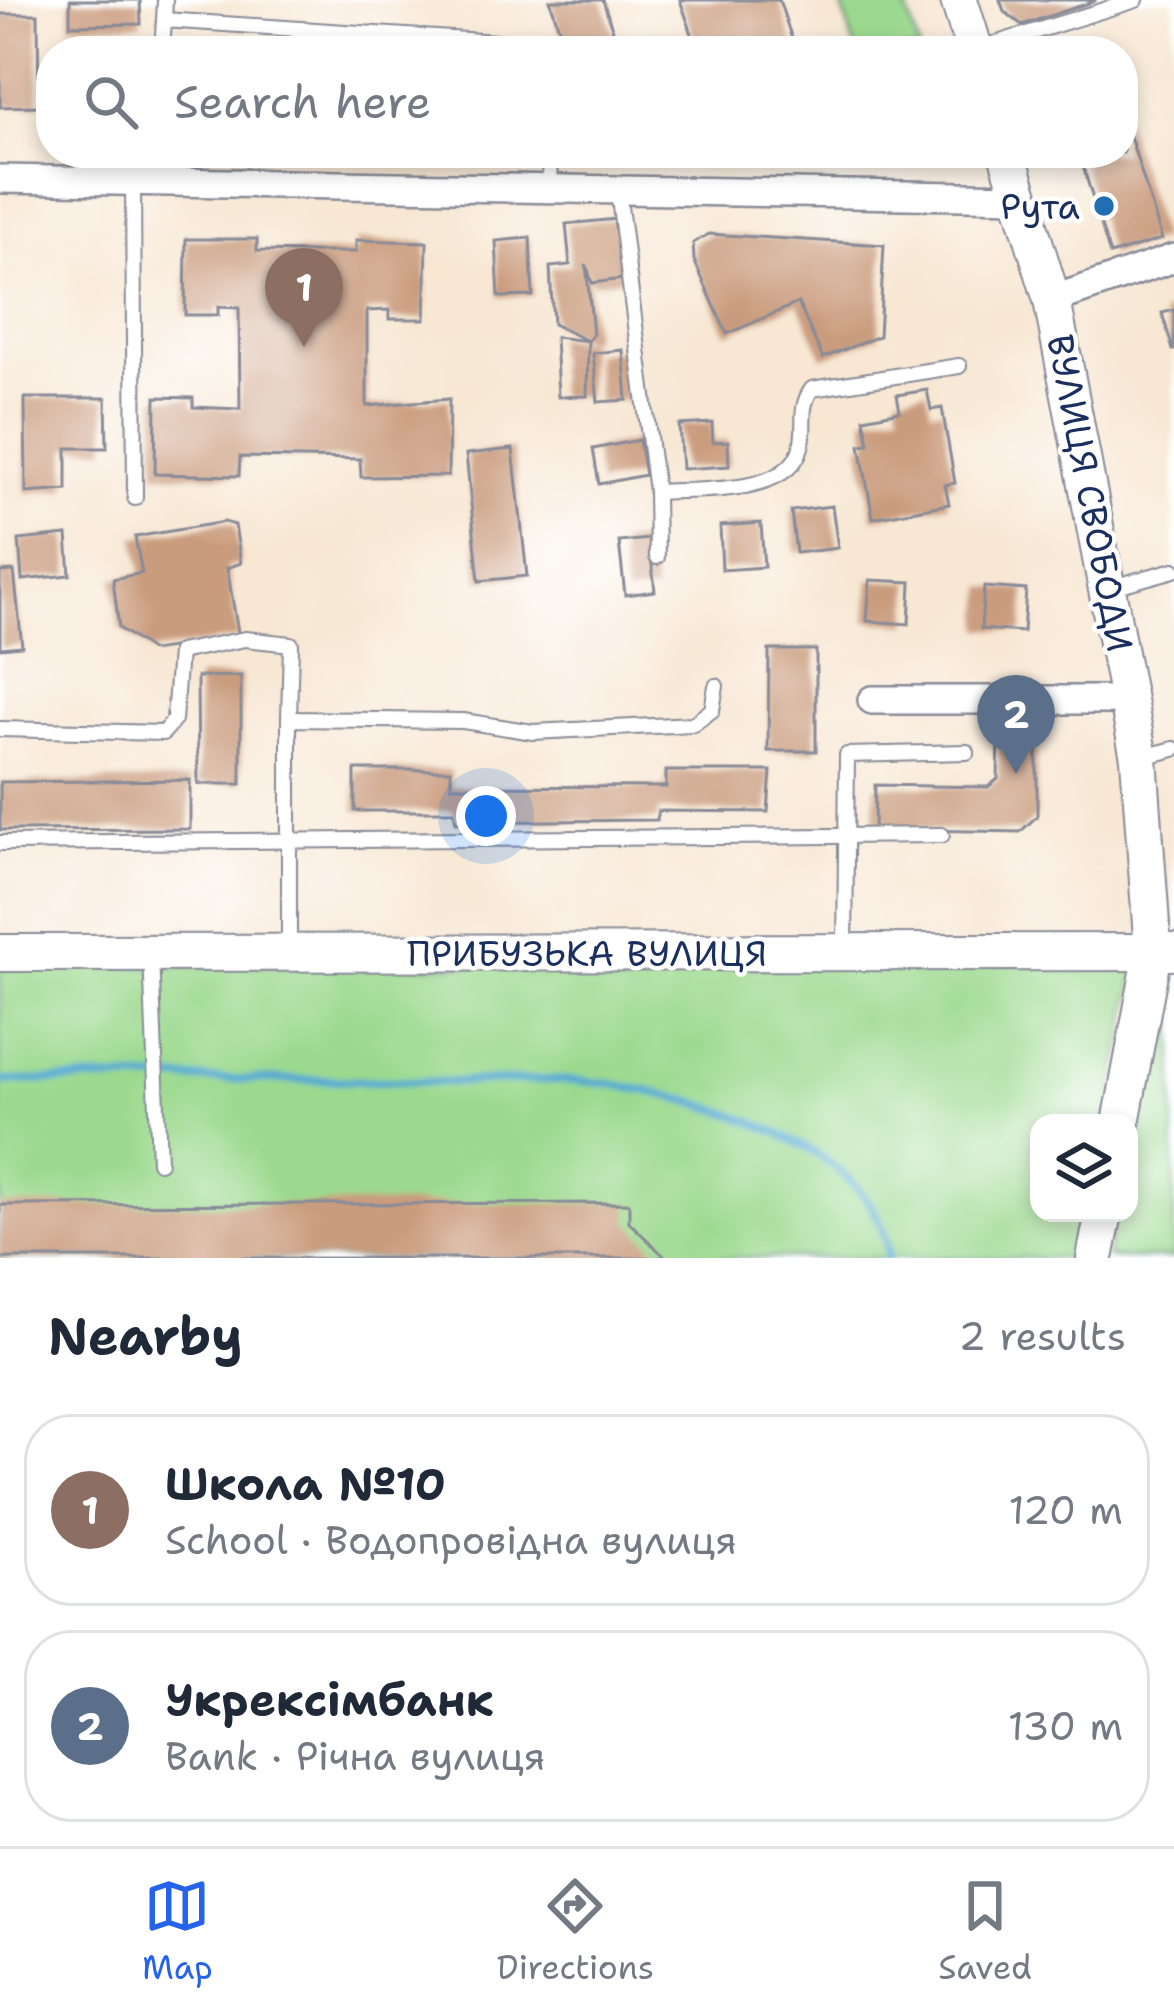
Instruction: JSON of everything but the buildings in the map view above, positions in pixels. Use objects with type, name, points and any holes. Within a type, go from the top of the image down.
[{"type":"street","points":[[959,0],[970,36]]},
{"type":"street","name":"ВУЛИЦЯ СВОБОДИ","points":[[1011,168],[1052,300],[1131,700],[1156,753],[1163,952],[1123,1114]]},
{"type":"street","points":[[0,179],[1020,197]]},
{"type":"street","points":[[1052,300],[1174,258]]},
{"type":"street","points":[[872,700],[1131,700]]},
{"type":"street","name":"ПРИБУЗЬКА ВУЛИЦЯ","points":[[0,953],[1163,952]]},
{"type":"street","points":[[1095,1258],[1102,1222]]},
{"type":"lane","points":[[163,36],[165,0]]},
{"type":"lane","points":[[1022,36],[1136,0]]},
{"type":"lane","points":[[164,20],[439,36]]},
{"type":"lane","points":[[135,498],[134,182],[140,168]]},
{"type":"lane","points":[[549,189],[550,168]]},
{"type":"lane","points":[[618,190],[656,492],[657,556]]},
{"type":"lane","points":[[656,492],[746,484],[783,473],[798,456],[801,404],[812,389],[959,366]]},
{"type":"lane","points":[[1109,588],[1174,570]]},
{"type":"lane","points":[[0,730],[164,733],[174,720],[179,652],[245,639],[291,644],[289,953]]},
{"type":"lane","points":[[289,719],[463,721],[533,732],[693,724],[712,710],[716,686]]},
{"type":"lane","points":[[845,952],[847,755],[967,752]]},
{"type":"lane","points":[[0,843],[942,835]]},
{"type":"lane","points":[[151,953],[159,1162]]},
{"type":"green space","points":[[840,0],[904,0],[915,36],[851,36]]},
{"type":"green space","points":[[1138,964],[1109,1114],[1030,1114],[1030,1222],[1088,1222],[1082,1258],[0,1258],[0,966]]},
{"type":"green space","points":[[1163,964],[1174,964],[1174,1258],[1107,1258],[1113,1222],[1138,1222],[1138,1114],[1134,1114]]},
{"type":"waterway","points":[[0,1081],[554,1080],[658,1093],[743,1118],[824,1159],[856,1187],[878,1220],[888,1258]]},
{"type":"place","name":"Рута","points":[[1104,206]]},
{"type":"place","name":"Школа №10","points":[[304,347]]},
{"type":"place","name":"Укрексімбанк","points":[[1016,774]]}]
